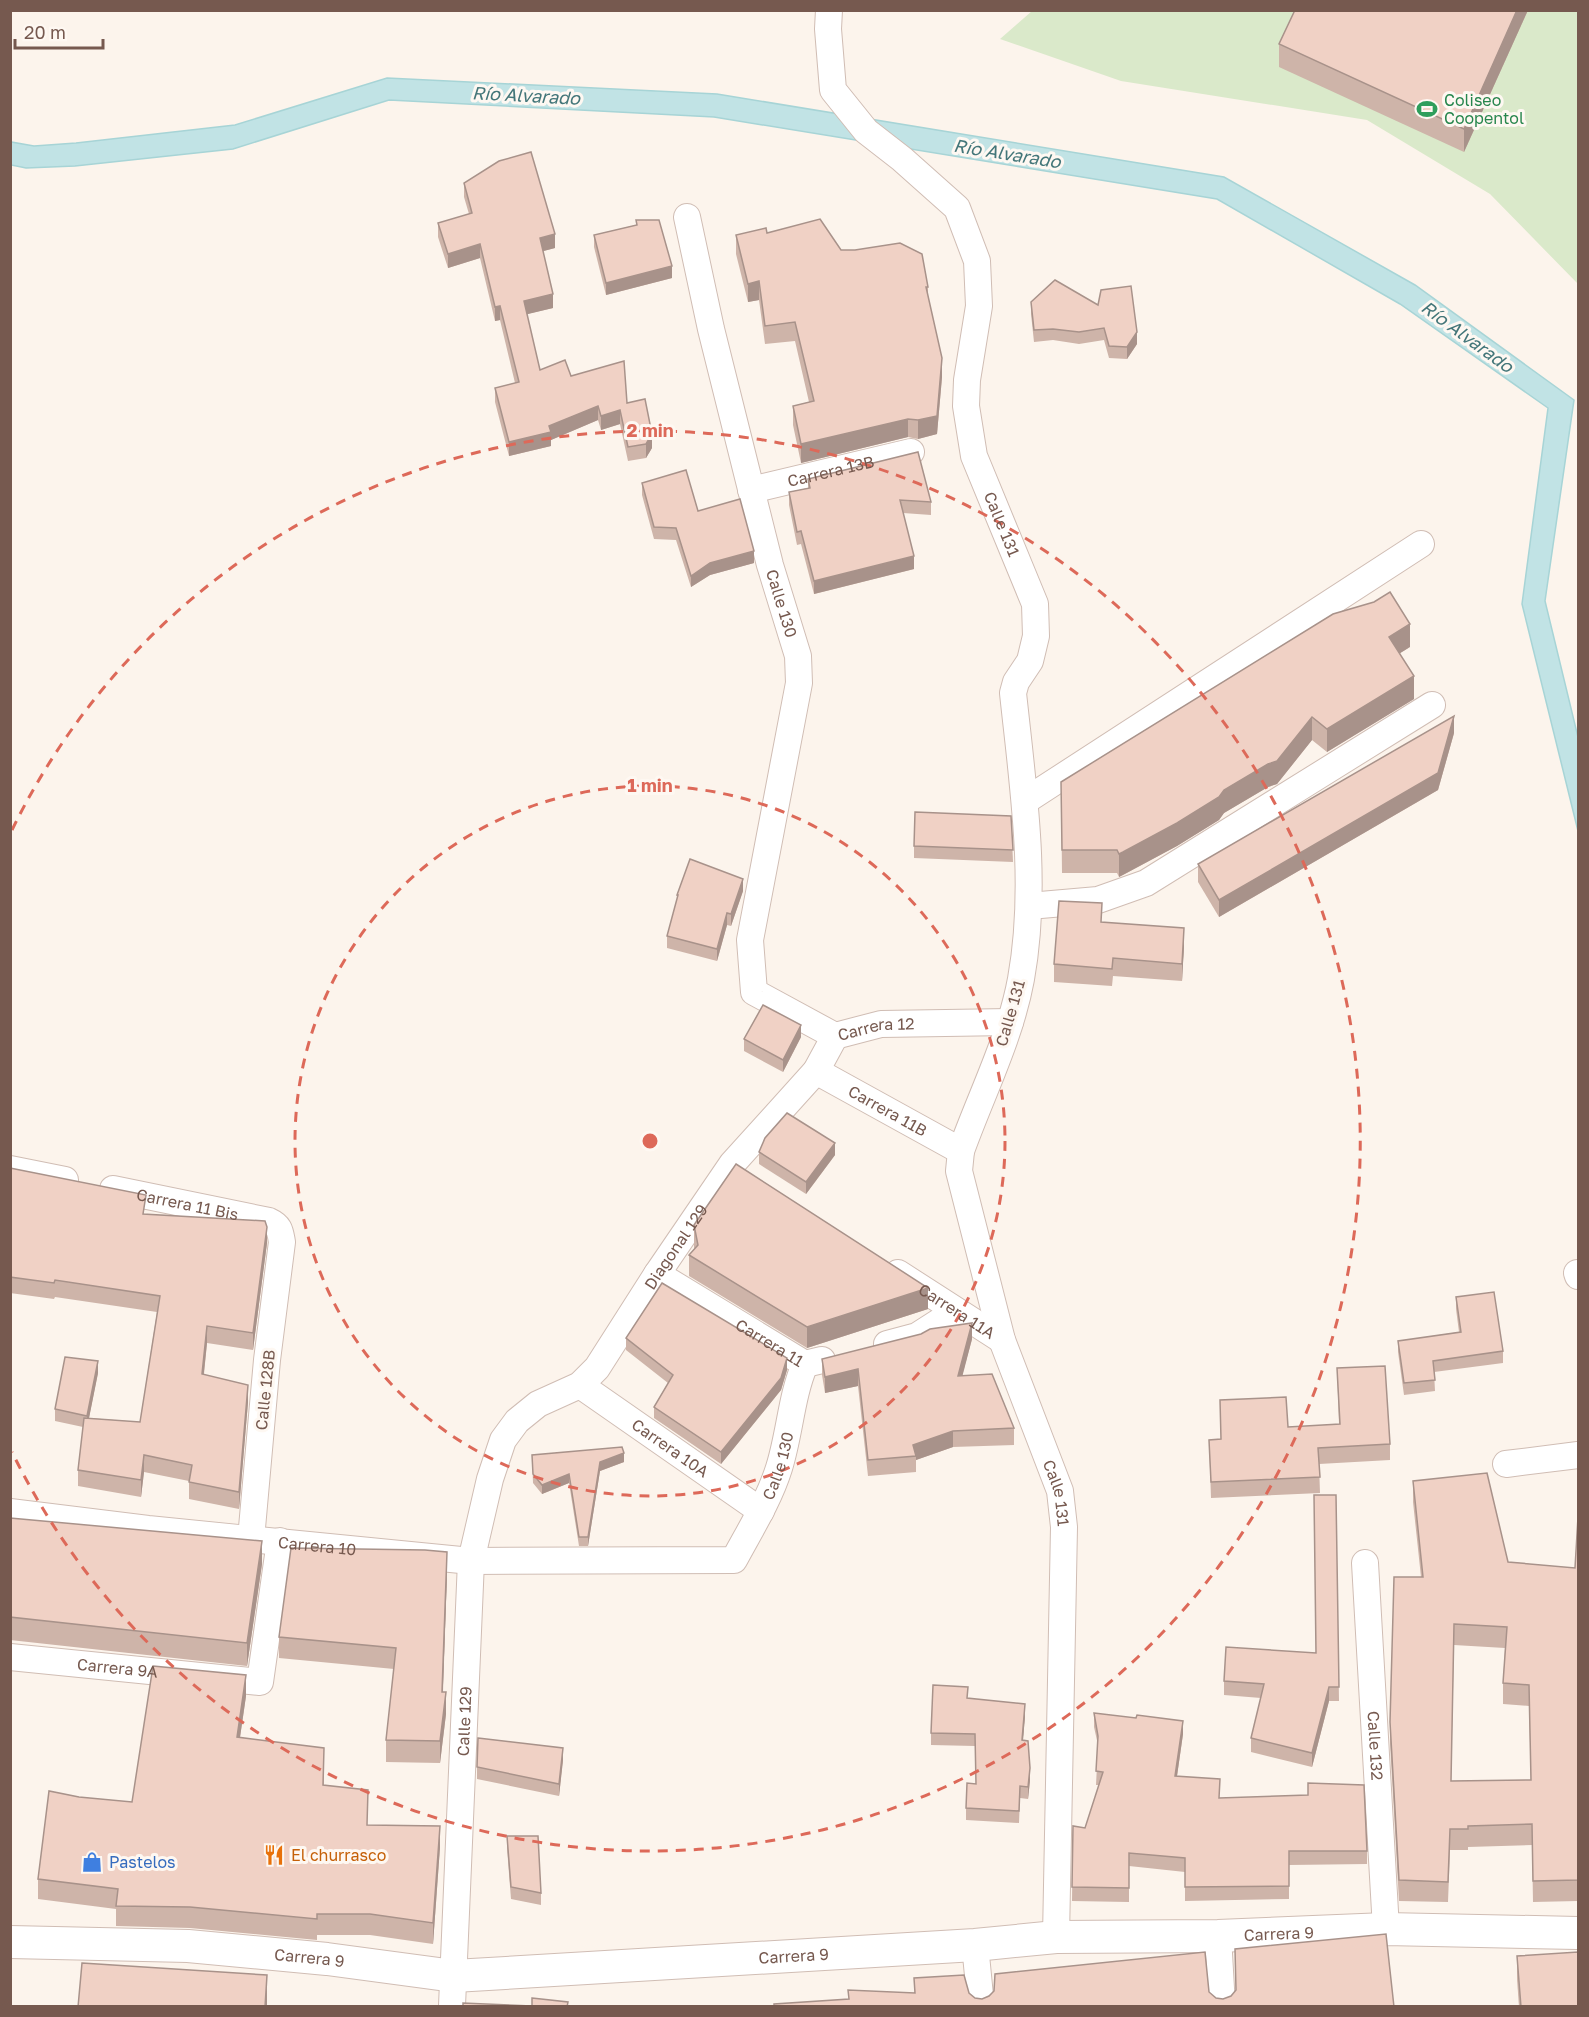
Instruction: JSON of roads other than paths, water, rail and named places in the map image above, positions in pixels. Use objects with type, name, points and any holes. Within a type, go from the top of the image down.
[{"type":"street","name":"Calle 131","points":[[829,10],[828,29],[833,90],[866,131],[902,159],[957,208],[976,261],[980,306],[967,380],[966,406],[974,456],[1035,604],[1036,636],[1030,661],[1016,682],[1013,693],[1025,801],[1029,906],[1021,979],[1010,1022],[961,1151],[959,1171],[1002,1340],[1060,1491],[1064,1527],[1056,1937]]},
{"type":"street","name":"Calle 130","points":[[687,217],[711,329],[751,490],[770,565],[798,656],[799,683],[794,714],[750,940],[754,992]]},
{"type":"street","name":"Carrera 13B","points":[[751,490],[911,452]]},
{"type":"street","points":[[1025,801],[1421,544]]},
{"type":"street","points":[[1029,906],[1098,900],[1146,883],[1432,705]]},
{"type":"street","name":"Carrera 12","points":[[754,992],[835,1036],[881,1024],[1010,1022]]},
{"type":"street","name":"Diagonal 129","points":[[503,1440],[518,1420],[538,1404],[580,1385],[597,1368],[657,1274],[742,1170],[816,1071],[835,1036]]},
{"type":"street","name":"Carrera 11B","points":[[816,1071],[961,1151]]},
{"type":"street","name":"Carrera 11 Bis","points":[[10,1168],[269,1221],[278,1225],[282,1242]]},
{"type":"street","name":"Calle 128B","points":[[251,1539],[267,1360],[282,1242]]},
{"type":"street","name":"Carrera 11A","points":[[878,1260],[1002,1340]]},
{"type":"street","name":"Carrera 11","points":[[657,1274],[805,1364],[917,1336],[956,1311]]},
{"type":"street","name":"Calle 130","points":[[734,1560],[761,1511],[779,1468],[797,1383],[805,1364]]},
{"type":"street","name":"Carrera 10A","points":[[580,1385],[761,1511]]},
{"type":"street","name":"Calle 129","points":[[453,1991],[471,1561],[490,1479],[503,1440]]},
{"type":"street","points":[[1506,1464],[1578,1455]]},
{"type":"street","name":"Carrera 10","points":[[10,1512],[148,1529],[471,1561],[734,1560]]},
{"type":"street","name":"Carrera 9A","points":[[10,1657],[260,1683],[280,1541]]},
{"type":"street","name":"Calle 132","points":[[1365,1563],[1386,1929]]},
{"type":"street","name":"Carrera 9","points":[[10,1942],[188,1946],[327,1959],[453,1991],[1056,1937],[1218,1936],[1386,1929],[1578,1933]]},
{"type":"street","points":[[1218,1936],[1222,2007]]},
{"type":"street","points":[[975,1945],[981,2007]]},
{"type":"water","name":"Río Alvarado","points":[[387,78],[717,94],[1224,177],[1415,285],[1574,400],[1545,601],[1578,737],[1578,831],[1522,604],[1548,408],[1400,304],[1217,199],[714,117],[389,100],[233,149],[75,166],[26,168],[11,165],[11,142],[34,146],[76,143],[235,125]]},
{"type":"place","name":"Coliseo Coopentol","points":[[1427,109]]},
{"type":"place","name":"El churrasco","points":[[274,1855]]},
{"type":"place","name":"Pastelos","points":[[92,1862]]}]
